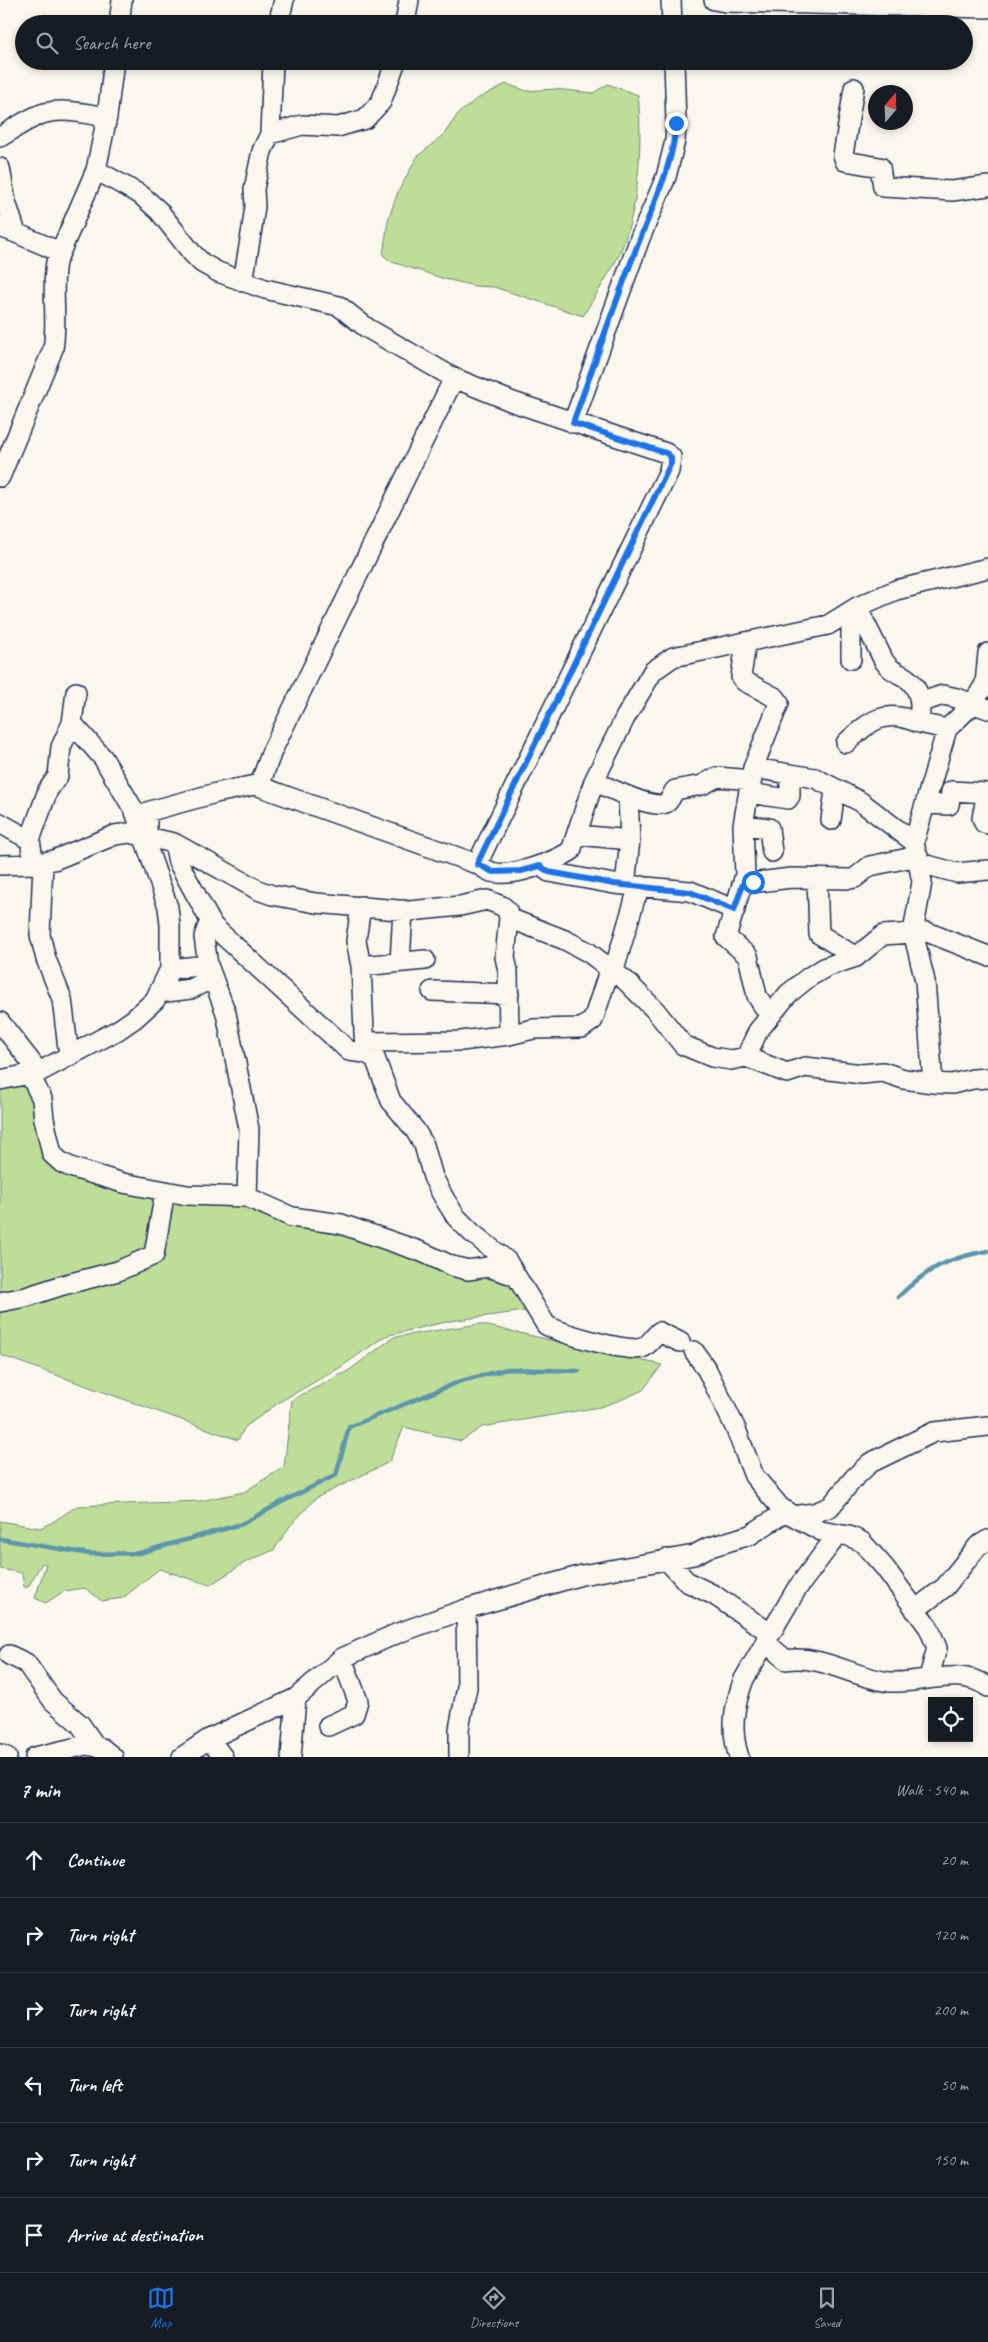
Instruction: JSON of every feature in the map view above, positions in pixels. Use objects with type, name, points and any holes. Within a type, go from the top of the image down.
[{"type":"street","points":[[120,15],[122,0]]},
{"type":"street","points":[[280,15],[284,0]]},
{"type":"street","points":[[406,15],[409,0]]},
{"type":"street","points":[[671,0],[672,15]]},
{"type":"street","points":[[714,0],[725,2],[988,8]]},
{"type":"street","points":[[0,477],[53,349],[57,328],[54,276],[60,252],[96,170],[107,116],[113,70]]},
{"type":"street","points":[[243,282],[255,206],[254,189],[262,151],[270,134],[273,70]]},
{"type":"street","points":[[270,134],[302,125],[338,127],[365,119],[381,102],[393,70]]},
{"type":"street","points":[[573,423],[640,238],[668,168],[675,141],[674,70]]},
{"type":"street","points":[[854,88],[843,155],[845,161],[880,167],[883,187],[952,191],[988,186]]},
{"type":"street","points":[[0,137],[36,117],[52,112],[63,111],[107,116]]},
{"type":"street","points":[[0,168],[6,202],[8,230],[60,252]]},
{"type":"street","points":[[96,170],[126,185],[159,211],[202,263],[243,282],[294,297],[326,301],[339,306],[367,328],[454,378],[513,402],[666,453],[671,457],[671,463],[477,864]]},
{"type":"street","points":[[260,784],[272,751],[454,378]]},
{"type":"street","points":[[260,784],[261,787],[477,864],[493,872],[521,871],[540,866],[571,851],[578,835],[594,781],[625,718],[653,671],[673,657],[828,625],[896,590],[988,568]]},
{"type":"street","points":[[851,659],[854,610]]},
{"type":"street","points":[[854,610],[889,668],[912,683],[922,702],[919,723]]},
{"type":"street","points":[[746,643],[741,676],[744,681],[779,700],[751,780],[743,825],[745,869],[743,884],[726,937],[748,956],[757,996],[770,1016]]},
{"type":"street","points":[[933,1084],[925,981],[913,932],[922,882],[917,854],[931,782],[947,729],[980,707],[985,684],[988,653]]},
{"type":"street","points":[[69,1056],[62,998],[46,959],[40,935],[38,863],[30,840],[48,790],[58,776],[61,747],[72,723],[76,692]]},
{"type":"street","points":[[922,702],[943,695],[980,707]]},
{"type":"street","points":[[846,743],[871,720],[882,716],[910,719],[919,723],[947,729]]},
{"type":"street","points":[[0,1080],[35,1074],[134,1019],[155,1000],[170,969],[168,907],[145,836],[135,812],[106,763],[72,723]]},
{"type":"street","points":[[751,780],[788,799],[790,796],[790,774]]},
{"type":"street","points":[[594,781],[628,796],[662,804],[669,801],[676,790],[702,785],[717,777],[751,780],[790,774],[815,778],[861,802],[917,854],[958,873],[988,870]]},
{"type":"street","points":[[931,782],[944,784],[951,791],[988,793],[982,818],[984,823],[988,824]]},
{"type":"street","points":[[145,836],[147,816],[150,812],[216,793],[260,784]]},
{"type":"street","points":[[831,820],[835,790]]},
{"type":"street","points":[[926,804],[949,805],[951,791]]},
{"type":"street","points":[[174,843],[178,862],[213,926],[349,1051],[461,1041],[509,1035],[534,1029],[582,1028],[593,1020],[635,899],[628,796]]},
{"type":"street","points":[[0,824],[30,840]]},
{"type":"street","points":[[743,825],[769,828],[772,852]]},
{"type":"street","points":[[0,866],[38,863],[80,850],[115,835],[129,833],[174,843],[258,890],[298,900],[403,910],[460,906],[487,900],[507,910],[509,918],[505,957],[509,994],[509,1035]]},
{"type":"street","points":[[578,835],[630,840]]},
{"type":"street","points":[[743,884],[791,878],[855,878],[870,866],[917,854]]},
{"type":"street","points":[[540,866],[549,872],[560,874],[633,886],[690,892],[734,910]]},
{"type":"street","points":[[817,878],[819,934],[856,957]]},
{"type":"street","points":[[361,906],[356,934],[361,966],[366,1048],[375,1058],[391,1101],[424,1144],[433,1177],[456,1217],[507,1262],[513,1269],[513,1275],[546,1325],[556,1331],[596,1342],[635,1349],[645,1346],[659,1332],[687,1347],[707,1370],[735,1427],[754,1476],[790,1514],[810,1526],[862,1542],[885,1568],[929,1628],[937,1648],[929,1678]]},
{"type":"street","points":[[400,962],[403,910]]},
{"type":"street","points":[[509,918],[565,940],[612,969],[655,1010],[683,1045],[712,1057],[732,1060],[746,1057],[787,1073],[805,1067],[862,1074],[883,1072],[904,1079],[933,1084],[952,1084],[988,1078]]},
{"type":"street","points":[[213,926],[207,928],[204,937],[210,972],[226,1013],[248,1129],[247,1197]]},
{"type":"street","points":[[746,1057],[758,1032],[788,994],[809,977],[826,967],[856,957],[883,935],[927,932],[988,956]]},
{"type":"street","points":[[361,966],[425,960]]},
{"type":"street","points":[[170,969],[210,972]]},
{"type":"street","points":[[158,993],[191,989],[210,972]]},
{"type":"street","points":[[432,991],[509,994]]},
{"type":"street","points":[[0,1022],[35,1074],[42,1099],[44,1119],[52,1154],[62,1163],[123,1183],[165,1191],[187,1195],[247,1197],[292,1217],[341,1224],[361,1230],[422,1252],[452,1266],[468,1270],[488,1267],[513,1275]]},
{"type":"street","points":[[0,1302],[26,1297],[62,1285],[118,1271],[154,1255],[165,1191]]},
{"type":"street","points":[[182,1757],[209,1739],[296,1698],[342,1658],[398,1633],[466,1610],[582,1576],[694,1555],[707,1548],[750,1535],[790,1514],[814,1513],[830,1507],[854,1478],[870,1463],[934,1432],[988,1426]]},
{"type":"street","points":[[738,1757],[733,1722],[738,1694],[767,1637],[796,1590],[838,1534]]},
{"type":"street","points":[[915,1610],[944,1587],[978,1546],[988,1540]]},
{"type":"street","points":[[666,1559],[686,1582],[714,1595],[767,1637],[786,1660],[806,1658],[872,1679],[892,1682],[929,1678],[976,1680],[988,1687]]},
{"type":"street","points":[[459,1757],[459,1730],[467,1687],[466,1610]]},
{"type":"street","points":[[9,1655],[26,1664],[52,1701],[80,1724],[96,1747]]},
{"type":"street","points":[[328,1726],[354,1714],[358,1701],[342,1658]]},
{"type":"street","points":[[291,1757],[296,1698]]},
{"type":"street","points":[[209,1739],[223,1757]]},
{"type":"street","points":[[35,1757],[86,1745],[102,1748],[113,1757]]},
{"type":"street","points":[[0,1754],[7,1757]]},
{"type":"green space","points":[[506,84],[527,91],[554,89],[593,93],[608,84],[638,95],[640,134],[638,178],[631,220],[618,257],[583,316],[494,287],[475,286],[445,279],[392,262],[383,255],[388,220],[398,192],[417,157],[444,134],[458,114],[475,100]]},
{"type":"green space","points":[[29,1077],[50,1159],[160,1195],[147,1252],[81,1276],[0,1297],[0,1082]]},
{"type":"green space","points":[[173,1200],[251,1205],[511,1279],[532,1310],[450,1321],[385,1336],[341,1367],[281,1401],[245,1427],[238,1440],[0,1355],[0,1306],[157,1259]]},
{"type":"green space","points":[[479,1324],[662,1365],[643,1390],[623,1399],[600,1407],[482,1427],[461,1441],[404,1427],[389,1462],[316,1498],[290,1526],[274,1550],[244,1563],[210,1585],[159,1569],[123,1598],[102,1601],[85,1588],[64,1591],[46,1603],[35,1598],[46,1564],[42,1563],[28,1587],[24,1587],[22,1573],[0,1569],[0,1521],[40,1528],[77,1506],[200,1501],[244,1492],[284,1467],[292,1400],[348,1371],[394,1337]]},
{"type":"waterway","points":[[898,1297],[919,1279],[939,1266],[961,1257],[988,1251]]},
{"type":"waterway","points":[[0,1539],[90,1554],[139,1553],[242,1524],[336,1475],[349,1427],[461,1381],[507,1369],[579,1371]]},
{"type":"route","points":[[676,123],[675,141],[666,177],[640,238],[573,423],[666,453],[671,457],[669,471],[477,864],[493,872],[521,871],[540,866],[549,872],[614,884],[678,889],[734,910],[743,884],[753,882]]}]
